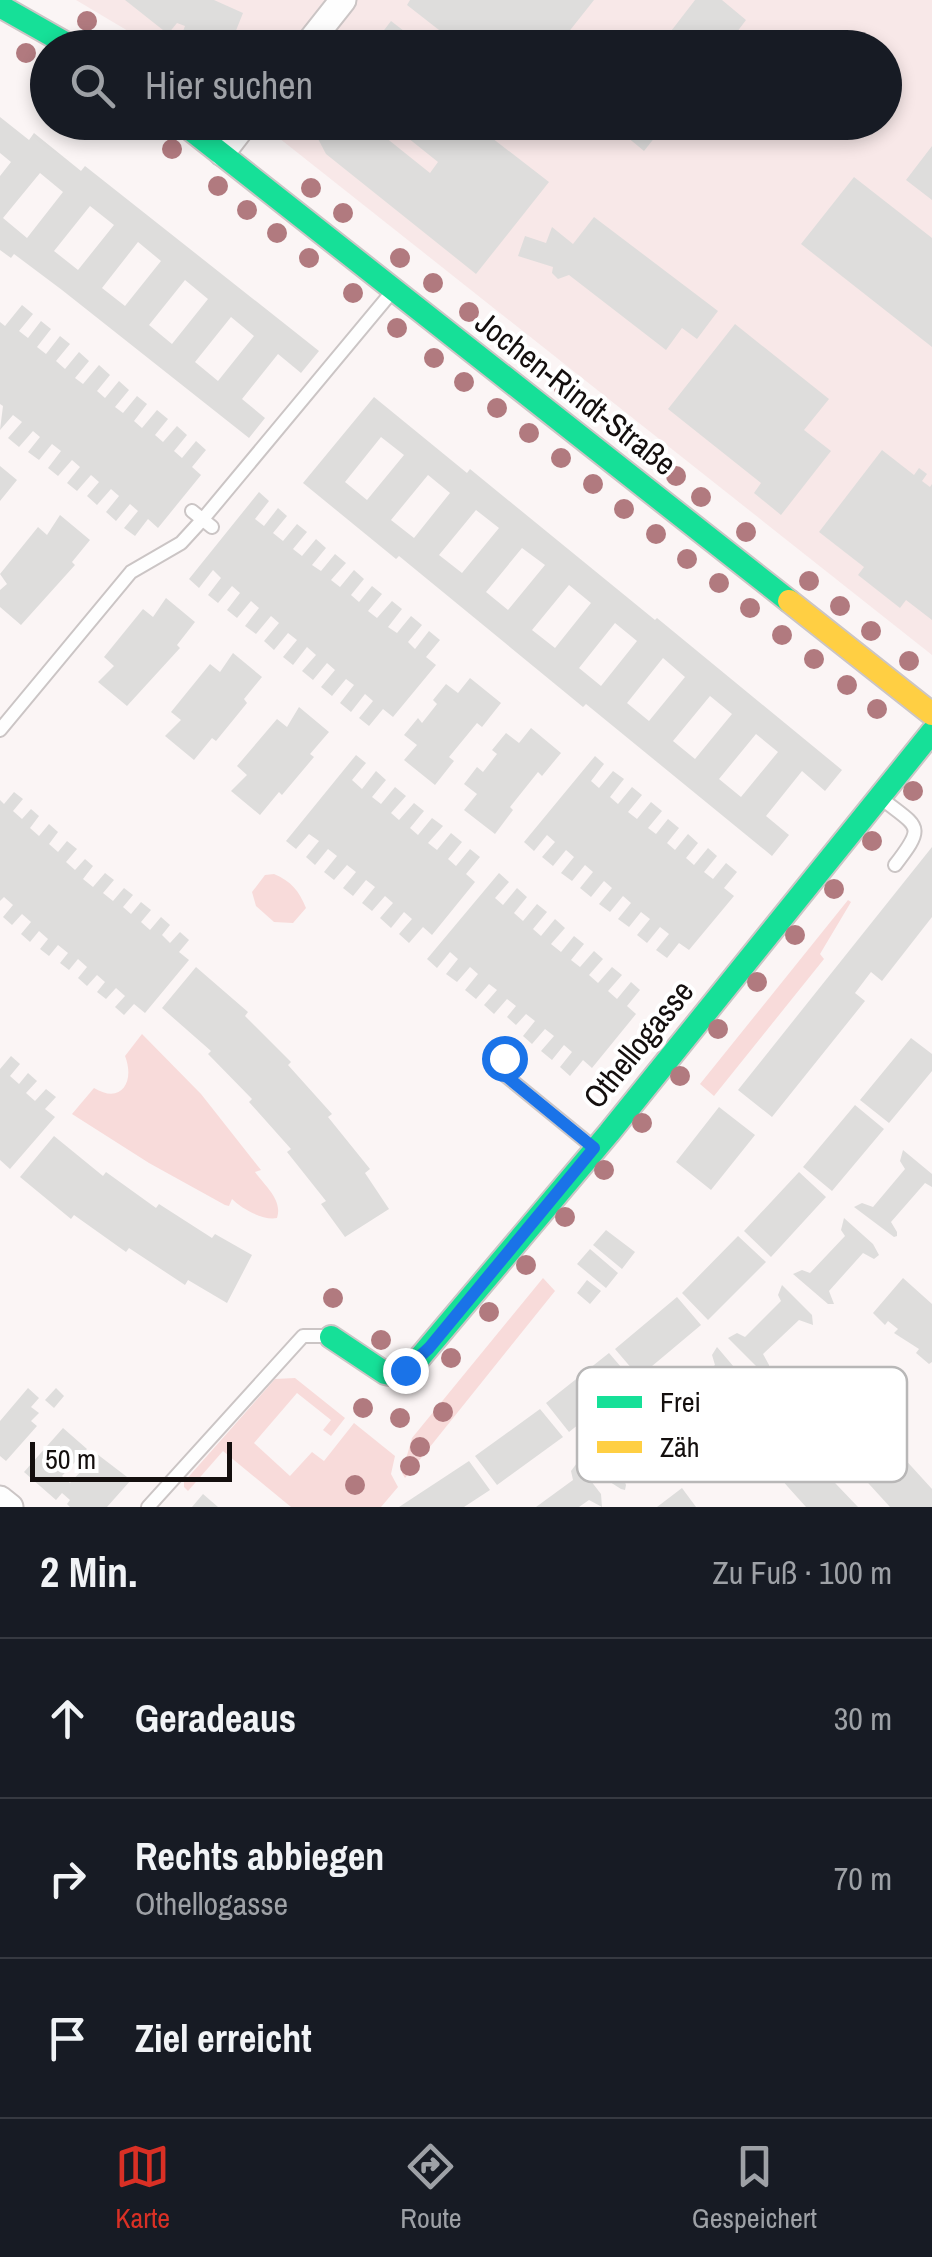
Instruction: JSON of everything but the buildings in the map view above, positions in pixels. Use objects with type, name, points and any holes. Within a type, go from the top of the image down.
[{"type":"street","points":[[320,30],[343,0]]},
{"type":"street","points":[[0,6],[42,30]]},
{"type":"street","name":"Jochen-Rindt-Straße","points":[[205,140],[932,714]]},
{"type":"street","points":[[222,153],[232,140]]},
{"type":"street","name":"Othellogasse","points":[[331,1336],[386,1373],[405,1370],[429,1348],[932,732]]},
{"type":"street","points":[[0,1498],[10,1507]]},
{"type":"lane","points":[[0,730],[132,572],[182,543],[392,291]]},
{"type":"lane","points":[[880,798],[914,824],[917,831],[916,839],[895,865]]},
{"type":"lane","points":[[504,1058],[506,1076],[594,1148]]},
{"type":"lane","points":[[148,1507],[303,1336],[331,1336]]},
{"type":"shaded area","points":[[76,0],[932,0],[932,655],[281,140],[902,140],[902,30],[126,30]]},
{"type":"shaded area","points":[[274,874],[294,887],[306,908],[293,923],[274,922],[256,906],[252,892],[265,875]]},
{"type":"shaded area","points":[[848,900],[851,902],[820,954],[824,959],[714,1096],[700,1084]]},
{"type":"shaded area","points":[[142,1034],[201,1094],[261,1170],[255,1172],[278,1205],[277,1218],[253,1213],[232,1199],[229,1206],[225,1205],[72,1114],[94,1088],[112,1094],[124,1088],[128,1074],[125,1056]]},
{"type":"shaded area","points":[[543,1278],[555,1291],[405,1478],[402,1473],[412,1438]]},
{"type":"shaded area","points":[[295,1378],[345,1418],[331,1436],[323,1430],[331,1420],[297,1393],[254,1443],[290,1476],[312,1452],[324,1461],[354,1423],[395,1456],[391,1474],[398,1487],[381,1507],[291,1507],[223,1451],[188,1491],[184,1482],[275,1379]]},
{"type":"traffic: fast","points":[[0,6],[42,30]]},
{"type":"traffic: fast","points":[[204,140],[789,601]]},
{"type":"traffic: fast","points":[[331,1337],[385,1373],[395,1375],[416,1362],[609,1133],[932,732]]},
{"type":"traffic: slow","points":[[789,601],[932,714]]},
{"type":"route","points":[[405,1370],[429,1348],[594,1148],[506,1076],[504,1058]]}]
